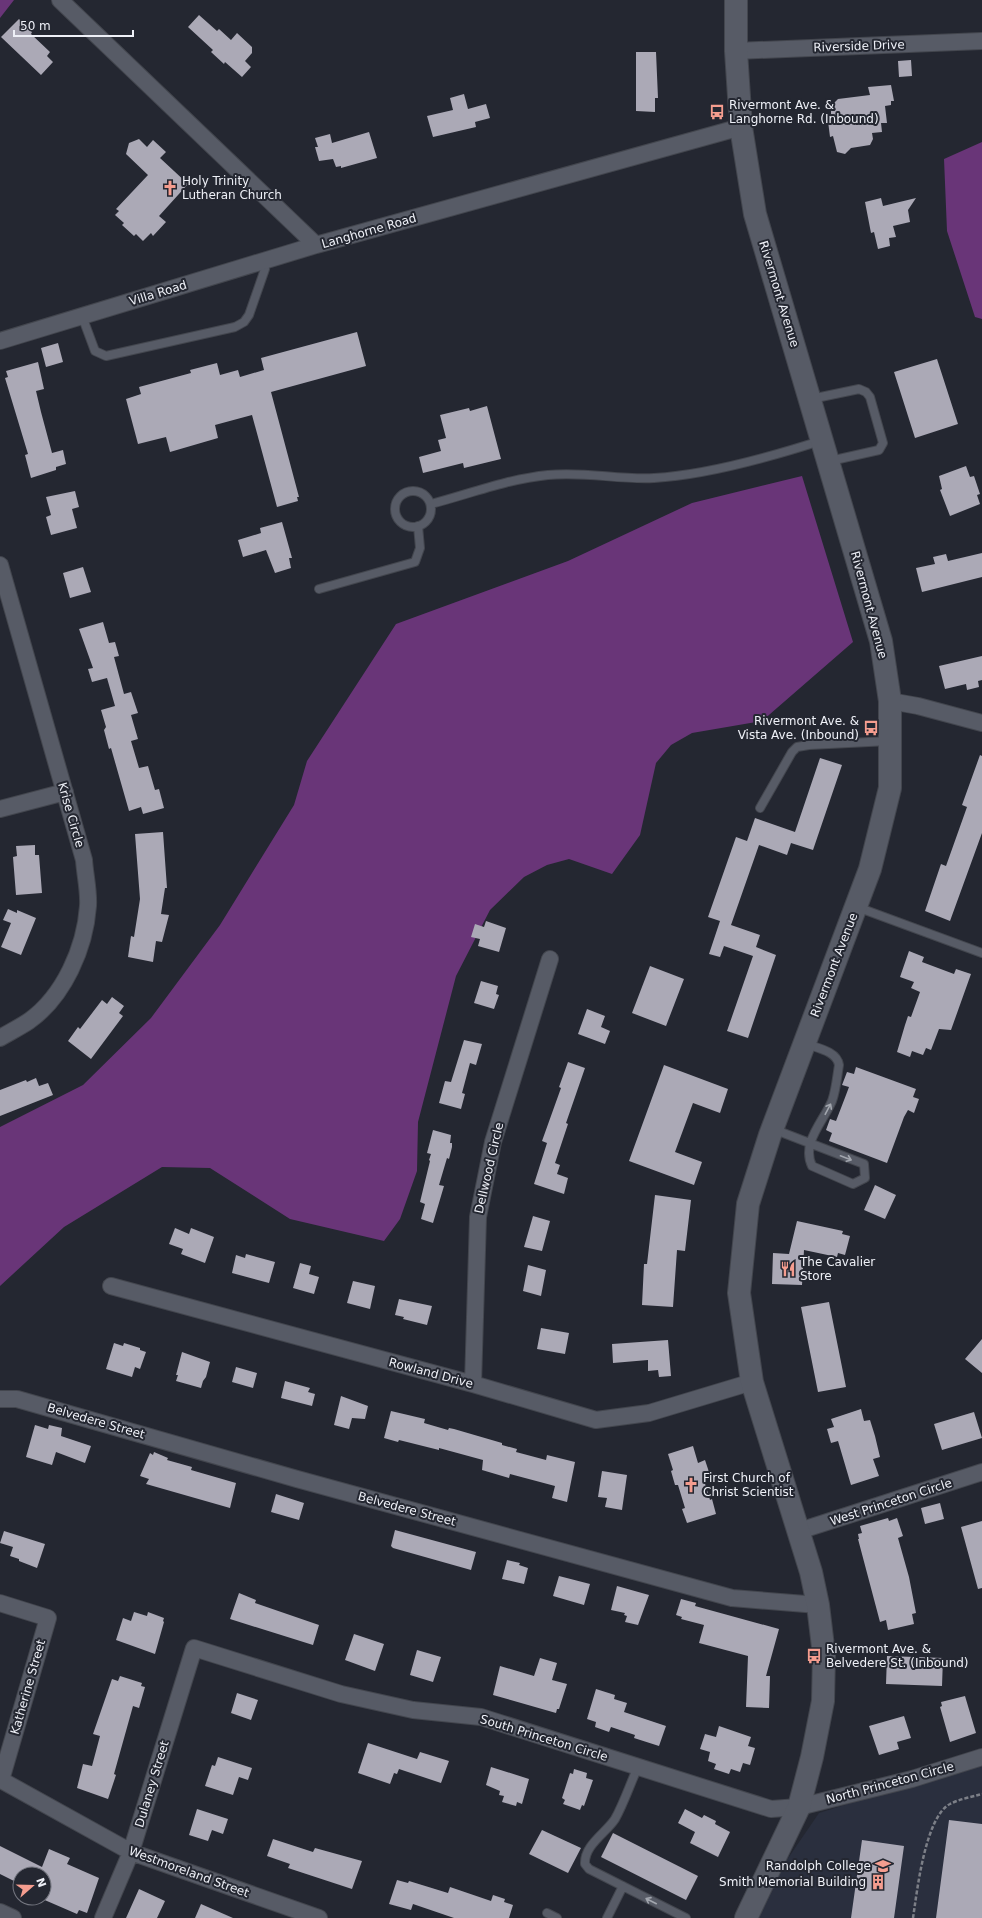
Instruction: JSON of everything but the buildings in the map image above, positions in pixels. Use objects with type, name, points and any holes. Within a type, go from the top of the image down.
[{"type":"main road","name":"Rivermont Avenue","points":[[736,0],[736,51],[741,127],[755,214],[823,440],[881,641],[890,701],[890,788],[870,869],[772,1129],[748,1204],[739,1293],[752,1382],[811,1572],[818,1605],[824,1655],[823,1701],[812,1758],[799,1807],[746,1918]]},
{"type":"street","name":"Langhorne Road","points":[[60,0],[316,245],[741,127]]},
{"type":"street","name":"Riverside Drive","points":[[736,51],[982,41]]},
{"type":"street","name":"Villa Road","points":[[0,341],[316,245]]},
{"type":"street","name":"Krise Circle","points":[[0,565],[84,860],[88,906],[80,948],[67,977],[53,997],[30,1020],[0,1038]]},
{"type":"street","points":[[890,701],[918,706],[982,723]]},
{"type":"street","points":[[0,809],[65,792]]},
{"type":"street","name":"Dellwood Circle","points":[[473,1384],[478,1217],[493,1142],[550,960]]},
{"type":"street","name":"Rowland Drive","points":[[111,1286],[473,1384],[596,1420],[649,1413],[752,1382]]},
{"type":"street","name":"Belvedere Street","points":[[0,1399],[17,1399],[297,1479],[732,1598],[818,1605]]},
{"type":"street","name":"West Princeton Circle","points":[[799,1531],[982,1472]]},
{"type":"street","name":"Katherine Street","points":[[0,1602],[48,1618],[1,1780]]},
{"type":"street","name":"South Princeton Circle","points":[[194,1648],[341,1694],[413,1710],[481,1717],[771,1809],[799,1807]]},
{"type":"street","name":"Dulaney Street","points":[[103,1918],[131,1852],[194,1648]]},
{"type":"street","name":"North Princeton Circle","points":[[799,1807],[912,1779],[982,1757]]},
{"type":"street","name":"Westmoreland Street","points":[[1,1780],[131,1852],[319,1918]]},
{"type":"street","points":[[0,1912],[14,1918]]},
{"type":"lane","points":[[82,316],[95,350],[106,356],[235,327],[244,322],[249,316],[265,269],[263,262]]},
{"type":"lane","points":[[810,399],[859,389],[866,392],[870,397],[883,443],[879,450],[829,462]]},
{"type":"lane","points":[[430,504],[514,481],[548,475],[584,474],[653,478],[697,473],[796,449],[823,440]]},
{"type":"lane","points":[[409,491],[416,491],[428,498],[430,504],[428,518],[418,526],[410,526],[399,520],[396,513],[398,500],[409,491]]},
{"type":"lane","points":[[319,589],[415,562],[420,548],[418,526]]},
{"type":"lane","points":[[760,808],[792,752],[797,747],[808,744],[890,741]]},
{"type":"lane","points":[[856,906],[982,953]]},
{"type":"lane","points":[[772,1129],[810,1144],[864,1164],[865,1178],[853,1184],[812,1166],[809,1160],[810,1144],[832,1100],[839,1065],[838,1059],[834,1055],[804,1043]]},
{"type":"lane","points":[[638,1768],[615,1818],[598,1835],[586,1856],[585,1864],[589,1869],[686,1918]]},
{"type":"lane","points":[[607,1918],[623,1886]]},
{"type":"lane","points":[[547,1913],[558,1918]]},
{"type":"path","points":[[913,1918],[921,1864],[928,1839],[938,1816],[949,1804],[982,1794]]},
{"type":"shaded area","points":[[0,0],[14,0],[0,18]]},
{"type":"shaded area","points":[[982,142],[982,319],[975,317],[947,231],[944,159]]},
{"type":"shaded area","points":[[802,476],[853,642],[762,721],[692,733],[671,745],[656,763],[640,835],[612,874],[569,859],[547,865],[524,877],[490,910],[456,976],[418,1122],[417,1171],[400,1219],[384,1241],[290,1219],[210,1168],[162,1167],[64,1227],[0,1286],[0,1127],[83,1085],[151,1018],[220,925],[294,805],[307,761],[396,624],[568,561],[692,503]]},
{"type":"shaded area","name":"Randolph College","points":[[982,1762],[982,1918],[747,1918],[819,1813]]},
{"type":"place","name":"Rivermont Ave. & Langhorne Rd. (Inbound)","points":[[717,112]]},
{"type":"place","name":"Holy Trinity Lutheran Church","points":[[170,188]]},
{"type":"place","name":"Rivermont Ave. & Vista Ave. (Inbound)","points":[[871,728]]},
{"type":"place","name":"The Cavalier Store","points":[[788,1269]]},
{"type":"place","name":"First Church of Christ Scientist","points":[[691,1485]]},
{"type":"place","name":"Rivermont Ave. & Belvedere St. (Inbound)","points":[[814,1656]]},
{"type":"place","name":"Randolph College","points":[[883,1866]]},
{"type":"place","name":"Smith Memorial Building","points":[[878,1882]]}]
